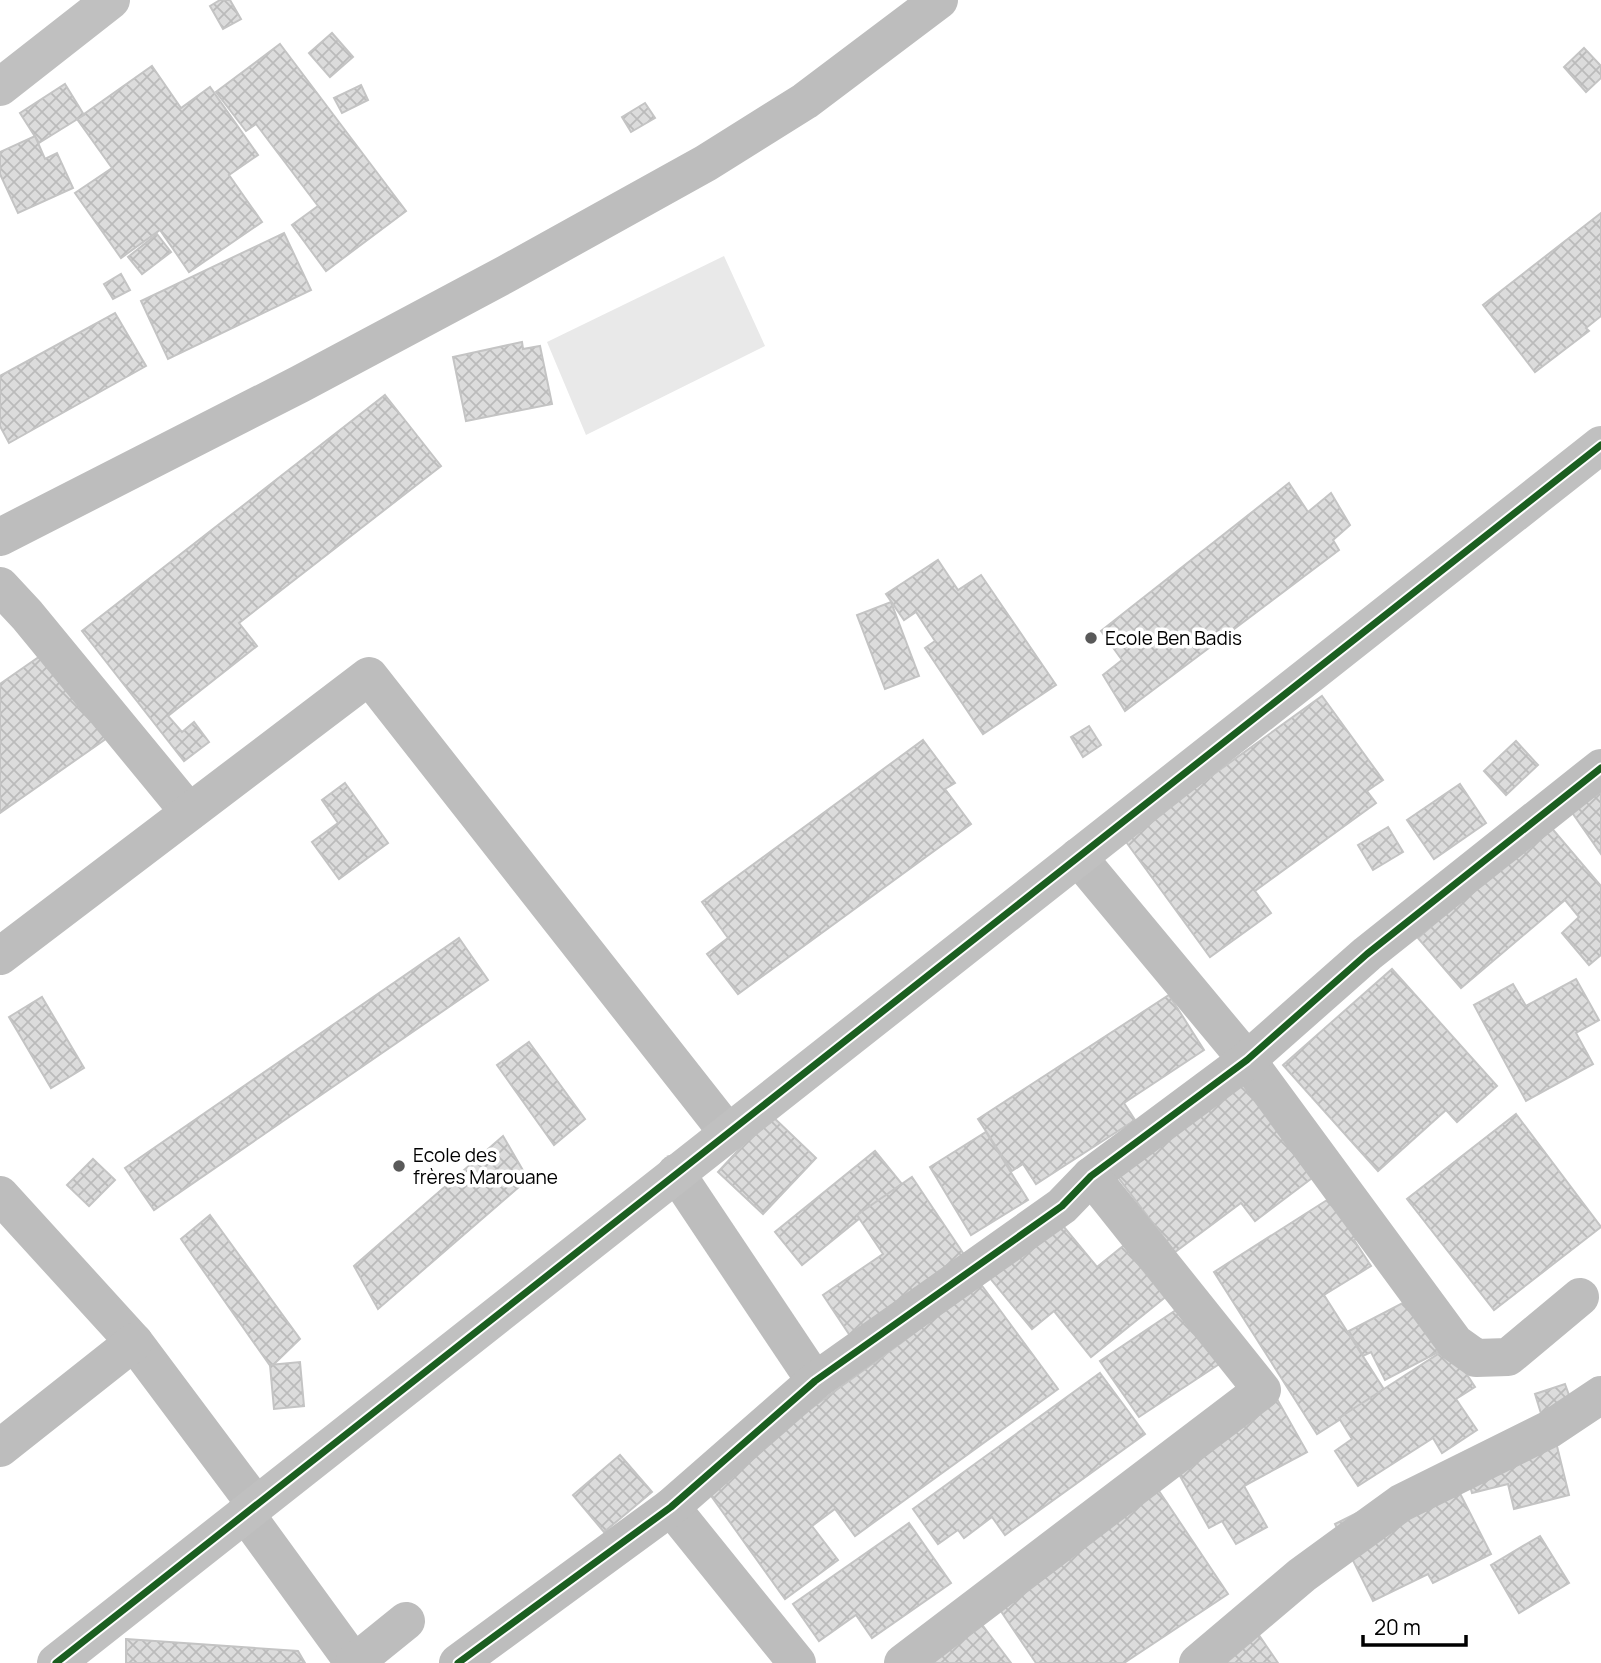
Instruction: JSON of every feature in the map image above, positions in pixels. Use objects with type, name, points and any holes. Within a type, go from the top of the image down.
[{"type":"street","points":[[0,87],[111,0]]},
{"type":"street","points":[[0,537],[312,378],[706,163],[805,101],[939,0]]},
{"type":"street","points":[[55,1663],[1601,445]]},
{"type":"street","points":[[0,586],[27,615],[189,812]]},
{"type":"street","points":[[0,956],[369,676],[728,1133]]},
{"type":"street","points":[[458,1663],[671,1507],[815,1381],[1062,1206],[1091,1176],[1247,1060],[1367,954],[1601,768]]},
{"type":"street","points":[[1078,857],[1247,1060],[1455,1343],[1476,1358],[1508,1357],[1580,1297]]},
{"type":"street","points":[[676,1174],[815,1381]]},
{"type":"street","points":[[903,1663],[1262,1390],[1091,1176]]},
{"type":"street","points":[[1,1198],[134,1342],[354,1663],[407,1620]]},
{"type":"street","points":[[0,1448],[134,1342]]},
{"type":"street","points":[[1198,1663],[1302,1575],[1401,1503],[1550,1429],[1601,1395]]},
{"type":"street","points":[[671,1507],[797,1663]]},
{"type":"shaded area","points":[[724,256],[765,346],[586,435],[547,342]]},
{"type":"building","points":[[220,0],[230,0],[241,19],[223,29],[210,6]]},
{"type":"building","points":[[332,33],[353,57],[330,77],[309,53]]},
{"type":"building","points":[[280,44],[406,211],[326,271],[292,225],[318,206],[256,124],[246,131],[216,92]]},
{"type":"building","points":[[1584,48],[1601,66],[1601,78],[1586,92],[1564,67]]},
{"type":"building","points":[[152,66],[181,108],[210,87],[258,155],[229,175],[262,222],[189,272],[160,230],[121,258],[75,193],[112,168],[77,119]]},
{"type":"building","points":[[65,84],[84,115],[39,143],[20,113]]},
{"type":"building","points":[[361,85],[368,100],[342,113],[334,98]]},
{"type":"building","points":[[645,103],[655,118],[631,132],[622,117]]},
{"type":"building","points":[[35,136],[45,159],[57,153],[73,188],[18,213],[0,174],[0,152]]},
{"type":"building","points":[[1601,213],[1601,316],[1586,328],[1589,331],[1535,372],[1483,305]]},
{"type":"building","points":[[284,233],[311,290],[168,359],[141,301]]},
{"type":"building","points":[[157,234],[171,252],[142,274],[128,257]]},
{"type":"building","points":[[121,274],[130,290],[113,299],[104,284]]},
{"type":"building","points":[[115,313],[146,366],[9,443],[0,426],[0,376]]},
{"type":"building","points":[[522,342],[523,349],[540,346],[552,404],[466,421],[453,357]]},
{"type":"building","points":[[385,395],[441,466],[239,623],[257,646],[168,716],[182,732],[194,722],[209,742],[184,761],[82,631]]},
{"type":"building","points":[[1289,483],[1308,512],[1331,493],[1350,525],[1333,540],[1339,550],[1125,711],[1103,675],[1122,660],[1101,631]]},
{"type":"building","points":[[938,560],[958,590],[981,575],[1056,685],[983,734],[925,648],[935,641],[916,612],[904,620],[886,594]]},
{"type":"building","points":[[891,602],[919,676],[885,689],[857,615]]},
{"type":"building","points":[[59,643],[120,729],[0,813],[0,684]]},
{"type":"building","points":[[1322,696],[1383,780],[1367,791],[1376,803],[1255,891],[1271,913],[1210,957],[1124,839]]},
{"type":"building","points":[[1089,726],[1101,745],[1083,757],[1071,737]]},
{"type":"building","points":[[923,740],[955,783],[945,789],[971,824],[738,994],[707,954],[728,938],[702,902]]},
{"type":"building","points":[[1516,741],[1538,765],[1506,795],[1484,771]]},
{"type":"building","points":[[345,783],[388,843],[339,879],[312,842],[338,823],[322,800]]},
{"type":"building","points":[[1460,784],[1486,823],[1434,859],[1407,820]]},
{"type":"building","points":[[1601,791],[1601,854],[1571,811]]},
{"type":"building","points":[[1549,825],[1601,886],[1601,955],[1589,965],[1562,933],[1579,917],[1565,900],[1461,988],[1418,938]]},
{"type":"building","points":[[1388,827],[1403,852],[1373,870],[1358,845]]},
{"type":"building","points":[[459,938],[488,980],[154,1210],[125,1168]]},
{"type":"building","points":[[1392,969],[1497,1086],[1457,1122],[1446,1110],[1378,1171],[1283,1065]]},
{"type":"building","points":[[1576,979],[1599,1020],[1576,1033],[1593,1064],[1526,1101],[1474,1005],[1513,984],[1526,1006]]},
{"type":"building","points":[[1169,995],[1204,1050],[1124,1103],[1135,1120],[1036,1184],[1023,1164],[1012,1171],[978,1119]]},
{"type":"building","points":[[42,997],[84,1068],[51,1088],[9,1017]]},
{"type":"building","points":[[529,1042],[585,1119],[554,1145],[497,1065]]},
{"type":"building","points":[[1241,1077],[1316,1175],[1255,1221],[1241,1203],[1175,1252],[1114,1172]]},
{"type":"building","points":[[1516,1114],[1601,1227],[1494,1310],[1407,1199]]},
{"type":"building","points":[[771,1115],[816,1158],[763,1214],[718,1172]]},
{"type":"building","points":[[986,1132],[1028,1200],[971,1235],[930,1167]]},
{"type":"building","points":[[503,1136],[528,1179],[378,1309],[354,1266]]},
{"type":"building","points":[[875,1151],[902,1184],[802,1265],[775,1232]]},
{"type":"building","points":[[93,1159],[115,1180],[89,1206],[67,1185]]},
{"type":"building","points":[[912,1177],[967,1259],[851,1337],[823,1295],[883,1254],[857,1215]]},
{"type":"building","points":[[1338,1193],[1365,1234],[1354,1240],[1371,1266],[1324,1295],[1385,1391],[1317,1434],[1214,1272]]},
{"type":"building","points":[[210,1215],[300,1339],[271,1367],[181,1239]]},
{"type":"building","points":[[1054,1215],[1097,1267],[1143,1230],[1184,1282],[1091,1357],[1054,1311],[1032,1329],[984,1271]]},
{"type":"building","points":[[980,1283],[1058,1389],[855,1536],[835,1509],[812,1526],[838,1560],[785,1599],[704,1486]]},
{"type":"building","points":[[1197,1296],[1236,1353],[1139,1417],[1100,1361]]},
{"type":"building","points":[[1416,1296],[1444,1349],[1385,1380],[1371,1352],[1363,1356],[1349,1331]]},
{"type":"building","points":[[1449,1347],[1475,1387],[1456,1399],[1477,1430],[1442,1453],[1433,1438],[1358,1486],[1335,1451],[1352,1439],[1339,1418]]},
{"type":"building","points":[[300,1362],[304,1406],[274,1409],[270,1365]]},
{"type":"building","points":[[1100,1373],[1145,1434],[1005,1535],[992,1517],[964,1538],[958,1530],[938,1544],[913,1509]]},
{"type":"building","points":[[1565,1384],[1574,1409],[1543,1420],[1535,1394]]},
{"type":"building","points":[[1273,1392],[1307,1452],[1244,1486],[1267,1527],[1236,1544],[1222,1521],[1209,1528],[1166,1451]]},
{"type":"building","points":[[1554,1434],[1569,1495],[1514,1509],[1508,1484],[1472,1493],[1462,1457]]},
{"type":"building","points":[[620,1455],[652,1492],[604,1532],[573,1495]]},
{"type":"building","points":[[1447,1468],[1491,1554],[1433,1583],[1428,1574],[1373,1601],[1335,1524]]},
{"type":"building","points":[[1153,1482],[1228,1594],[1124,1663],[1036,1663],[988,1592]]},
{"type":"building","points":[[909,1523],[951,1583],[872,1638],[856,1615],[819,1641],[793,1604]]},
{"type":"building","points":[[1540,1536],[1569,1583],[1519,1613],[1491,1565]]},
{"type":"building","points":[[974,1614],[1011,1663],[909,1663]]},
{"type":"building","points":[[1250,1622],[1278,1663],[1191,1663]]},
{"type":"building","points":[[126,1639],[298,1651],[305,1663],[126,1663]]},
{"type":"cycle path","points":[[56,1663],[1601,445]]},
{"type":"cycle path","points":[[458,1663],[671,1507],[815,1381],[1062,1206],[1091,1176],[1247,1060],[1367,954],[1601,768]]},
{"type":"place","name":"Ecole Ben Badis","points":[[1091,638]]},
{"type":"place","name":"Ecole des frères Marouane","points":[[399,1166]]}]
